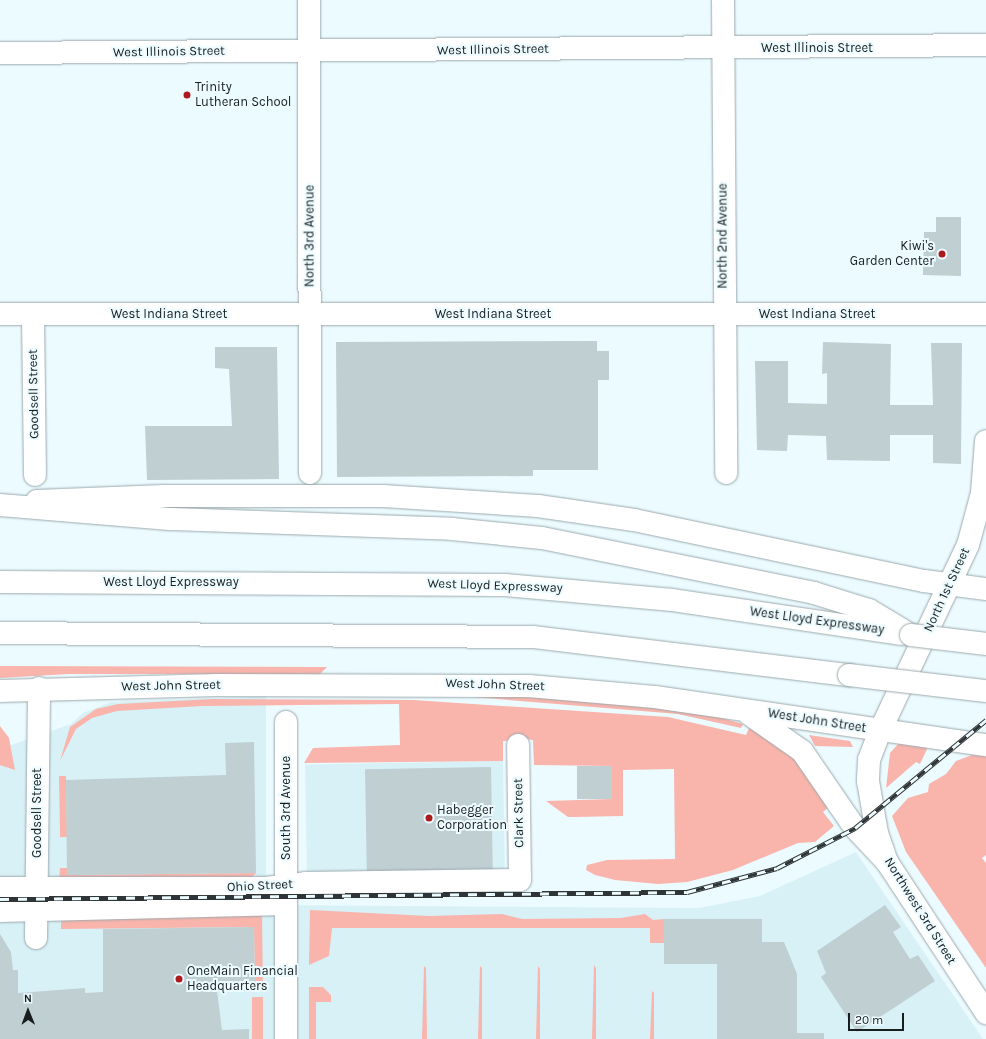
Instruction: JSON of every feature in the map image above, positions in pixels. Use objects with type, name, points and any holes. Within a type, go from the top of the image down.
[{"type":"main road","name":"North 3rd Avenue","points":[[309,0],[310,473]]},
{"type":"main road","name":"North 2nd Avenue","points":[[723,0],[723,314],[726,473]]},
{"type":"main road","name":"West Illinois Street","points":[[0,53],[310,50],[723,49],[986,45]]},
{"type":"main road","name":"West Indiana Street","points":[[0,314],[986,314]]},
{"type":"main road","name":"Goodsell Street","points":[[33,314],[35,475]]},
{"type":"main road","name":"North 1st Street","points":[[880,731],[950,586],[968,545],[982,493],[986,441]]},
{"type":"main road","points":[[0,503],[164,496],[383,496],[538,506],[634,520],[950,586],[986,589]]},
{"type":"main road","points":[[0,503],[172,519],[494,532],[633,554],[814,593],[868,610],[911,635]]},
{"type":"main road","name":"West Lloyd Expressway","points":[[0,582],[505,585],[672,600],[911,635],[986,644]]},
{"type":"main road","points":[[0,633],[532,637],[986,691]]},
{"type":"main road","name":"West John Street","points":[[0,691],[38,688],[529,686],[740,709],[880,731],[986,745]]},
{"type":"main road","name":"Goodsell Street","points":[[36,938],[38,688]]},
{"type":"main road","points":[[740,709],[802,751],[855,828],[887,862]]},
{"type":"main road","name":"South 3rd Avenue","points":[[286,722],[286,1039]]},
{"type":"main road","name":"Northwest 3rd Street","points":[[880,731],[869,760],[868,781],[873,816],[887,862],[986,1013]]},
{"type":"main road","name":"Clark Street","points":[[518,745],[520,880]]},
{"type":"main road","name":"Ohio Street","points":[[0,911],[37,911],[286,896],[306,883],[520,880]]},
{"type":"main road","name":"Ohio Street","points":[[0,888],[286,896]]},
{"type":"shaded area","points":[[0,666],[327,667],[320,674],[68,674],[0,678]]},
{"type":"shaded area","points":[[436,694],[568,699],[701,712],[743,724],[741,728],[678,714]]},
{"type":"shaded area","points":[[266,696],[266,905],[699,908],[760,896],[856,852],[983,1039],[0,1039],[0,749],[71,724],[83,713],[111,702]]},
{"type":"shaded area","points":[[213,699],[413,700],[668,717],[746,735],[749,728],[786,748],[804,768],[830,806],[823,812],[834,826],[815,842],[798,843],[733,870],[687,882],[658,884],[615,880],[595,875],[586,870],[587,865],[607,860],[675,859],[674,769],[623,770],[623,816],[568,817],[546,801],[612,799],[612,766],[534,765],[533,740],[526,739],[503,741],[503,761],[304,763],[313,748],[400,745],[399,704],[202,706],[117,711],[92,718],[76,729],[60,761],[70,727],[96,709],[118,704]]},
{"type":"shaded area","points":[[0,726],[9,738],[15,770],[0,765]]},
{"type":"shaded area","points":[[809,735],[850,741],[853,747],[815,746]]},
{"type":"shaded area","points":[[899,743],[928,747],[920,764],[916,762],[886,788],[890,753]]},
{"type":"shaded area","points":[[972,755],[986,756],[986,855],[982,858],[986,863],[986,968],[906,852],[892,816],[908,798],[928,792],[929,784],[946,774],[956,761]]},
{"type":"shaded area","points":[[503,761],[505,874],[307,877],[305,764]]},
{"type":"shaded area","points":[[59,776],[66,776],[67,837],[60,837]]},
{"type":"shaded area","points":[[60,868],[67,868],[68,875],[256,873],[252,877],[59,880]]},
{"type":"shaded area","points":[[310,910],[429,916],[502,914],[522,919],[621,918],[645,914],[653,920],[664,919],[664,943],[650,943],[650,928],[332,928],[329,956],[309,965]]},
{"type":"shaded area","points":[[262,912],[263,990],[255,991],[254,927],[61,929],[61,913]]},
{"type":"shaded area","points":[[594,965],[596,968],[596,1039],[592,1039]]},
{"type":"shaded area","points":[[424,966],[426,968],[427,1039],[422,1039]]},
{"type":"shaded area","points":[[480,966],[482,968],[482,1039],[478,1039]]},
{"type":"shaded area","points":[[538,966],[540,969],[540,1039],[536,1039]]},
{"type":"shaded area","points":[[309,987],[323,987],[331,995],[331,1002],[316,1002],[316,1039],[309,1039]]},
{"type":"shaded area","points":[[652,991],[654,993],[654,1039],[650,1039]]},
{"type":"shaded area","points":[[252,997],[263,997],[263,1039],[252,1039]]},
{"type":"building","name":"Kiwi's Garden Center","points":[[936,217],[961,217],[961,276],[923,275],[924,232],[936,232]]},
{"type":"building","points":[[597,341],[597,351],[609,351],[609,380],[598,380],[598,470],[533,470],[533,476],[337,477],[336,342]]},
{"type":"building","points":[[823,342],[891,344],[890,405],[933,405],[931,343],[962,343],[961,464],[933,463],[933,435],[890,435],[890,461],[827,460],[826,436],[788,435],[787,451],[757,450],[755,361],[788,361],[788,403],[827,404],[827,373],[822,374]]},
{"type":"building","points":[[215,347],[277,347],[279,479],[147,480],[145,426],[232,426],[229,369],[215,368]]},
{"type":"building","points":[[254,742],[256,873],[67,875],[66,780],[226,775],[225,743]]},
{"type":"building","points":[[577,766],[612,766],[612,799],[577,799]]},
{"type":"building","name":"Habegger Corporation","points":[[491,767],[493,869],[367,871],[365,769]]},
{"type":"building","points":[[885,905],[901,927],[893,932],[910,959],[918,955],[935,981],[857,1032],[821,977],[826,973],[817,951]]},
{"type":"building","points":[[664,919],[762,919],[762,942],[784,942],[797,974],[797,1033],[824,1033],[824,1039],[717,1039],[717,964],[664,964]]},
{"type":"building","name":"OneMain Financial Headquarters","points":[[254,927],[255,991],[217,991],[222,1030],[249,1029],[249,1039],[0,1039],[0,934],[11,952],[13,970],[18,970],[18,993],[85,988],[85,993],[103,992],[103,929]]},
{"type":"railway","points":[[0,899],[687,892],[777,868],[855,828],[986,720]]},
{"type":"place","name":"Trinity Lutheran School","points":[[187,95]]},
{"type":"place","name":"Kiwi's Garden Center","points":[[942,254]]},
{"type":"place","name":"Habegger Corporation","points":[[429,818]]},
{"type":"place","name":"OneMain Financial Headquarters","points":[[179,979]]}]
